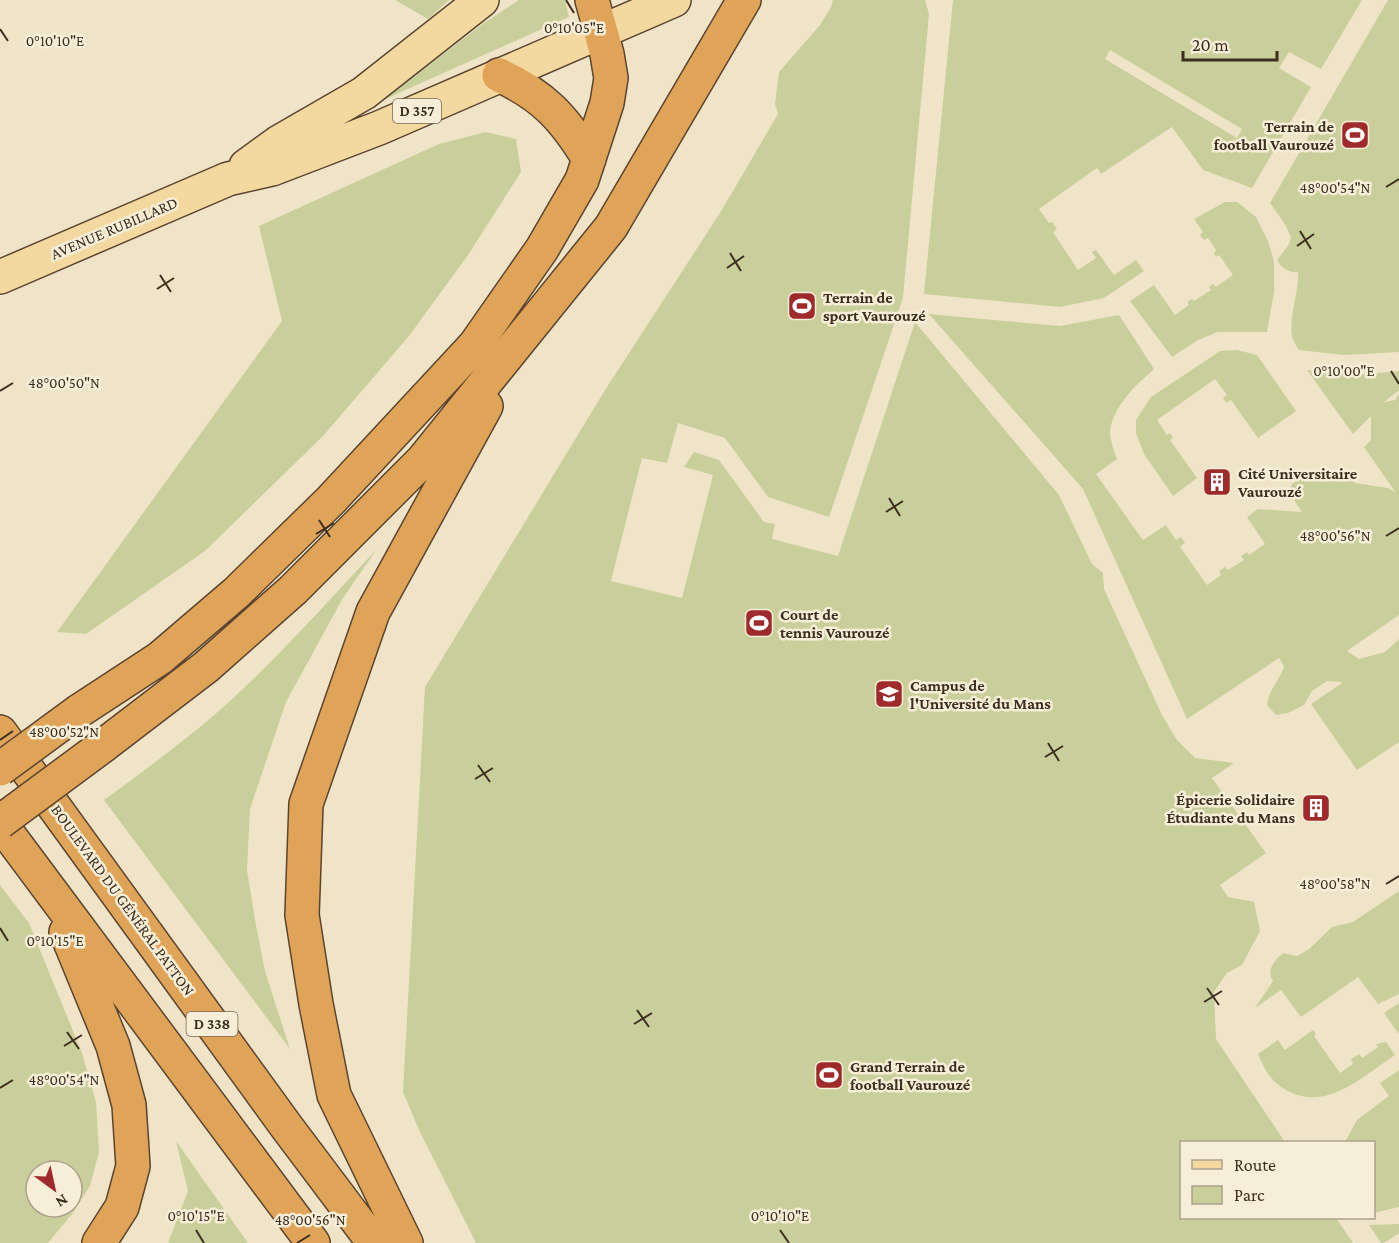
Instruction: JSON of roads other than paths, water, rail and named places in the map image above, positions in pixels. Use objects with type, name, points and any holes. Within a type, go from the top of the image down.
[{"type":"highway","points":[[0,822],[206,667],[293,590],[422,461],[611,228],[744,0]]},
{"type":"highway","points":[[0,769],[80,711],[160,658],[236,593],[331,500],[475,345],[542,249],[582,180],[607,103],[611,78],[596,15]]},
{"type":"highway","points":[[499,75],[524,86],[553,109],[589,159]]},
{"type":"highway","points":[[406,1243],[334,1095],[302,915],[306,804],[373,612],[528,331]]},
{"type":"highway","name":"BOULEVARD DU GÉNÉRAL PATTON","points":[[0,732],[286,1126],[374,1243]]},
{"type":"highway","name":"D 338","points":[[0,822],[313,1243]]},
{"type":"highway","points":[[49,888],[113,1046],[129,1106],[133,1167],[122,1207],[99,1243]]},
{"type":"main road","name":"D 357","points":[[228,179],[279,142],[364,93],[482,0]]},
{"type":"main road","name":"D 357","points":[[228,179],[272,169],[327,148],[499,75],[596,15],[674,0]]},
{"type":"main road","name":"AVENUE RUBILLARD","points":[[0,278],[228,179]]},
{"type":"place","name":"Terrain de football Vaurouzé","points":[[1355,135]]},
{"type":"place","name":"Terrain de sport Vaurouzé","points":[[802,306]]},
{"type":"place","name":"Cité Universitaire Vaurouzé","points":[[1217,482]]},
{"type":"place","name":"Court de tennis Vaurouzé","points":[[759,623]]},
{"type":"place","name":"Campus de l'Université du Mans","points":[[889,694]]},
{"type":"place","name":"Épicerie Solidaire Étudiante du Mans","points":[[1316,808]]},
{"type":"place","name":"Grand Terrain de football Vaurouzé","points":[[829,1075]]}]
